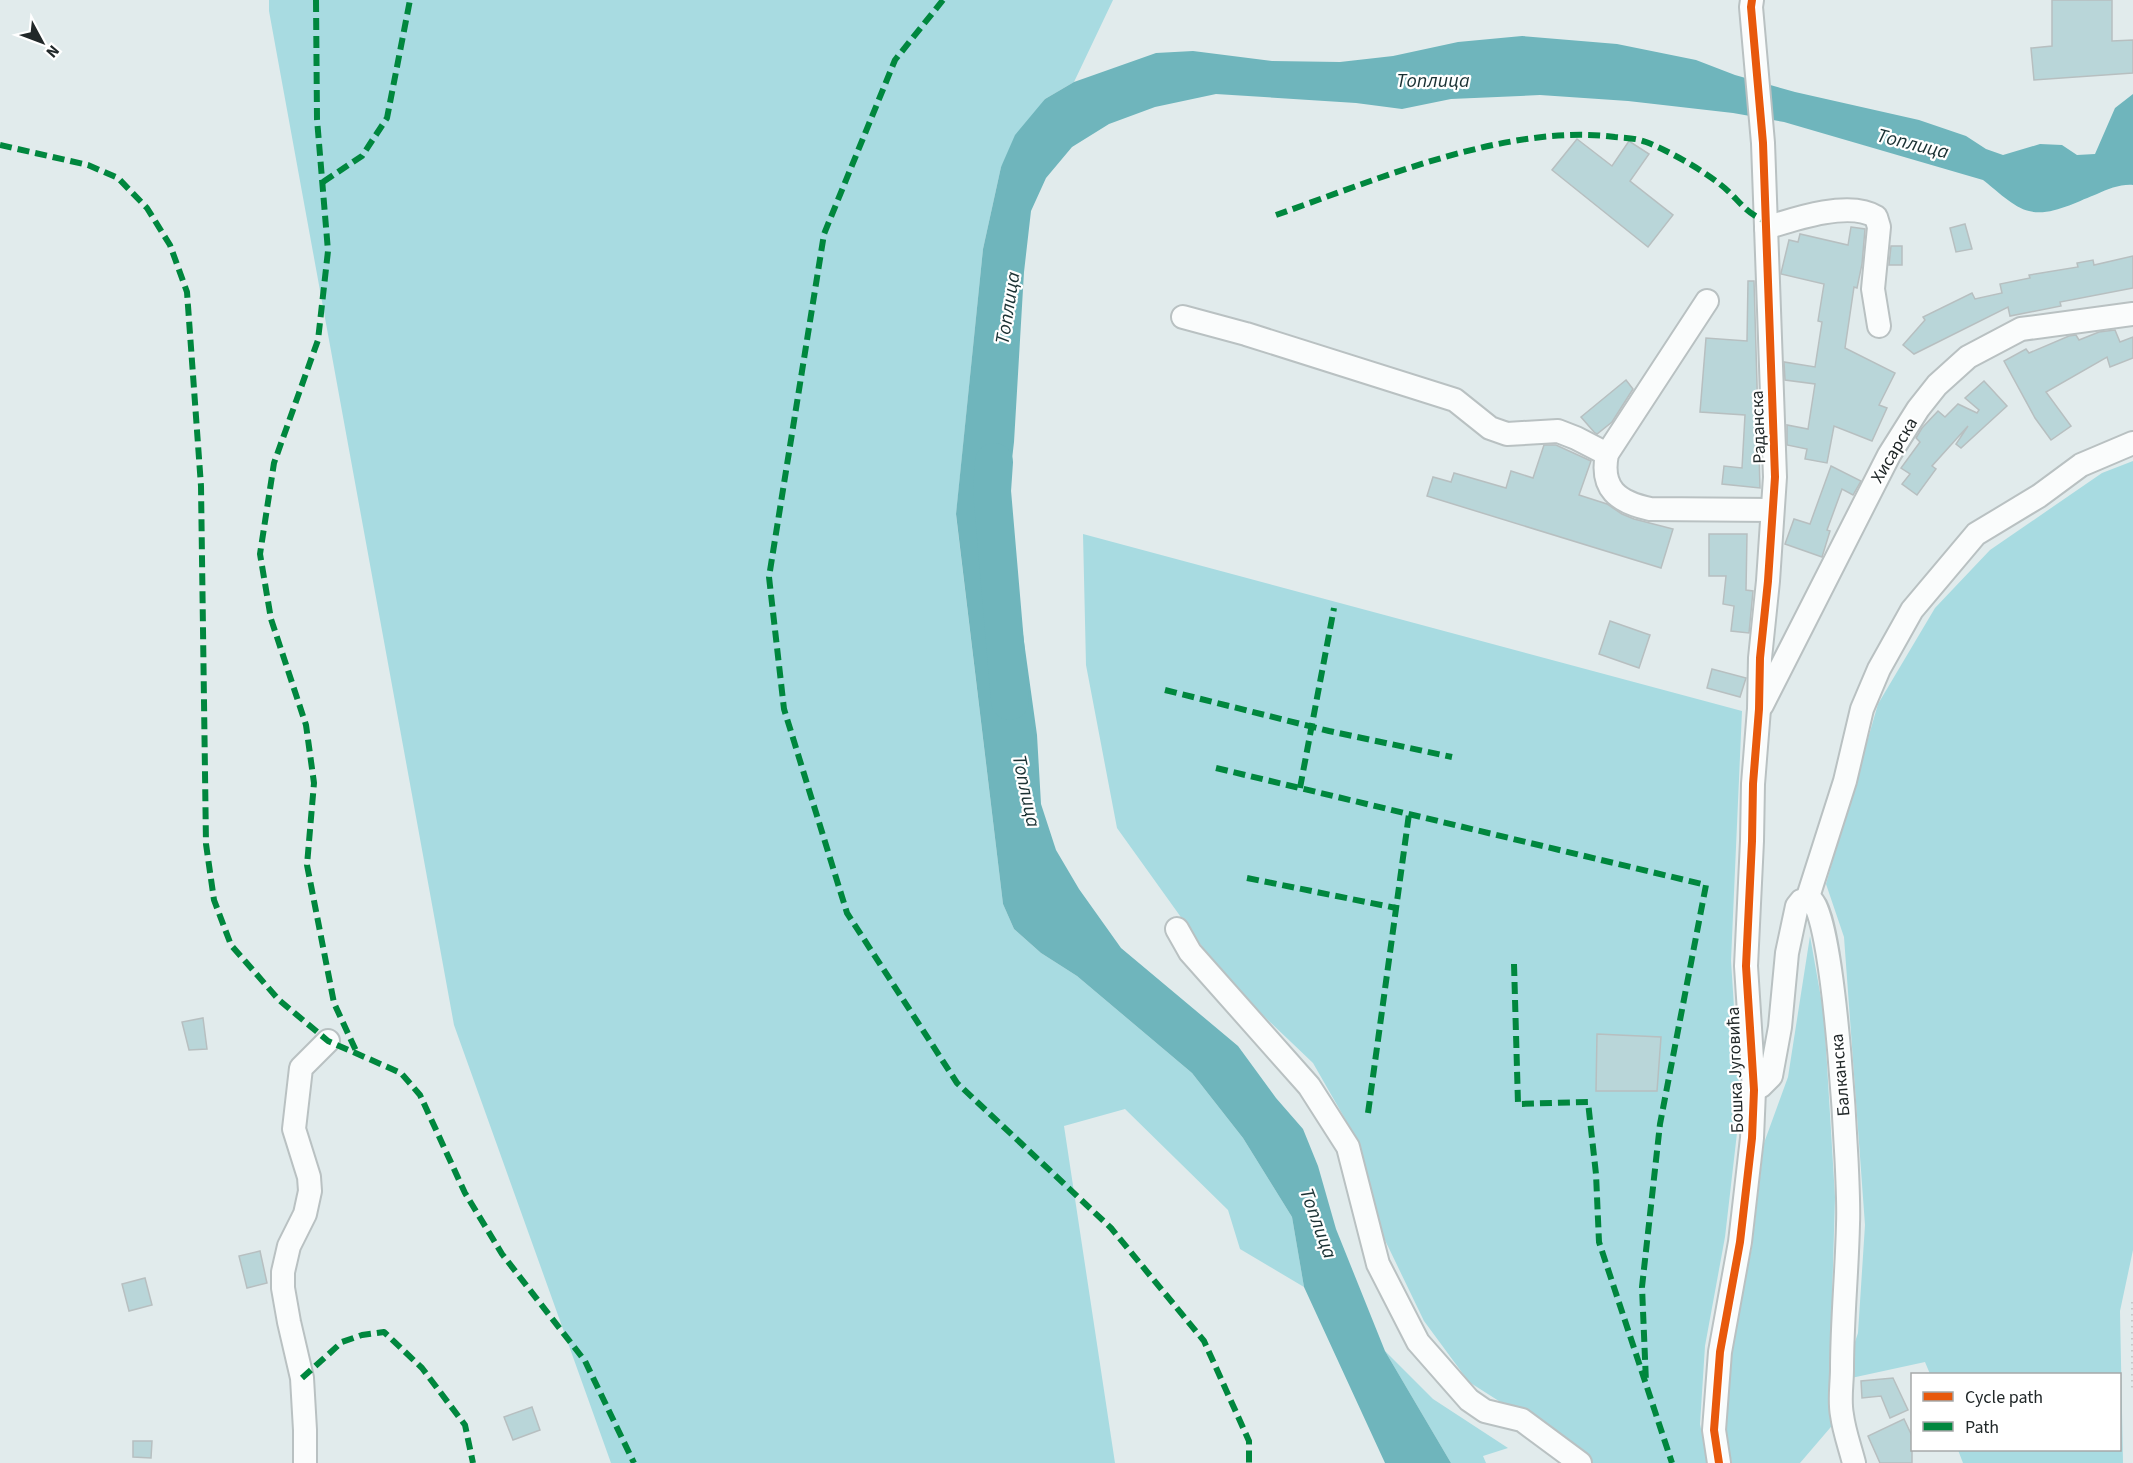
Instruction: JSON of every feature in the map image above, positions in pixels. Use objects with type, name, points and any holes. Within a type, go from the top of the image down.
[{"type":"street","name":"Раданска","points":[[1752,0],[1763,143],[1775,477],[1760,658],[1759,709]]},
{"type":"street","points":[[1766,228],[1800,217],[1852,210],[1869,213],[1876,217],[1879,227],[1873,289],[1879,326]]},
{"type":"street","points":[[1707,301],[1607,454],[1605,473],[1610,487],[1618,497],[1639,506],[1663,510],[1772,510]]},
{"type":"street","name":"Хисарска","points":[[1759,709],[1888,455],[1918,409],[1937,385],[1968,357],[2021,329],[2133,314]]},
{"type":"street","points":[[1183,317],[1246,334],[1455,400],[1490,428],[1507,434],[1558,431],[1607,454]]},
{"type":"street","points":[[1754,1090],[1772,1076],[1780,1027],[1787,953],[1797,906],[1801,901],[1807,900],[1845,781],[1862,709],[1879,669],[1912,610],[1976,534],[2039,496],[2081,465],[2133,443]]},
{"type":"street","name":"Бошка Југовића","points":[[1719,1463],[1714,1430],[1720,1352],[1740,1242],[1752,1138],[1754,1090],[1746,966],[1753,784],[1759,709]]},
{"type":"street","name":"Балканска","points":[[1807,900],[1816,903],[1824,930],[1836,1018],[1847,1158],[1848,1212],[1842,1324],[1841,1414],[1854,1463]]},
{"type":"street","points":[[1177,929],[1197,959],[1309,1086],[1348,1147],[1378,1264],[1418,1342],[1468,1400],[1485,1411],[1522,1420],[1580,1463]]},
{"type":"street","points":[[305,1463],[302,1378],[289,1322],[283,1288],[283,1272],[289,1245],[305,1214],[310,1191],[309,1177],[294,1129],[301,1068],[328,1041]]},
{"type":"path","points":[[2133,1302],[2133,1388]]},
{"type":"shaded area","points":[[269,0],[1113,0],[1074,82],[1045,99],[1001,167],[983,249],[956,515],[1003,904],[1014,929],[1041,953],[1077,976],[1192,1073],[1243,1138],[1292,1217],[1304,1287],[1240,1249],[1228,1210],[1125,1109],[1064,1126],[1115,1463],[611,1463],[454,1025],[269,11]]},
{"type":"shaded area","points":[[2133,461],[2133,1250],[2120,1311],[2123,1463],[1963,1463],[1958,1451],[2121,1451],[2121,1373],[1930,1373],[1925,1362],[1842,1380],[1836,1421],[1800,1463],[1732,1463],[1726,1437],[1731,1352],[1752,1247],[1764,1143],[1788,1077],[1810,936],[1824,1015],[1835,1197],[1832,1300],[1842,1324],[1843,1377],[1858,1333],[1865,1225],[1844,937],[1826,884],[1878,704],[1935,608],[1990,550],[2102,473]]},
{"type":"shaded area","points":[[1083,534],[1742,711],[1731,961],[1739,1084],[1737,1133],[1725,1237],[1705,1346],[1700,1424],[1708,1463],[1587,1463],[1540,1427],[1469,1382],[1424,1321],[1383,1236],[1356,1138],[1313,1063],[1226,980],[1117,828],[1086,665]]},
{"type":"shaded area","points":[[1385,1351],[1433,1399],[1508,1448],[1483,1456],[1486,1463],[1451,1463]]},
{"type":"water","points":[[1522,36],[1617,44],[1696,60],[1735,75],[1795,92],[1919,120],[1966,136],[1986,149],[2003,155],[2040,144],[2062,145],[2077,155],[2095,154],[2115,108],[2133,94],[2133,185],[2115,187],[2055,210],[2029,211],[2005,198],[1983,180],[1784,122],[1733,113],[1628,101],[1540,95],[1451,99],[1402,109],[1356,103],[1216,94],[1155,107],[1109,124],[1072,147],[1046,178],[1031,211],[1024,272],[1014,442],[1006,512],[1037,735],[1041,804],[1056,850],[1079,889],[1121,948],[1238,1046],[1276,1098],[1303,1129],[1318,1166],[1336,1229],[1385,1351],[1451,1463],[1385,1463],[1304,1287],[1292,1217],[1243,1138],[1192,1073],[1077,976],[1041,953],[1014,929],[1003,904],[956,514],[983,249],[1001,167],[1015,135],[1045,99],[1074,82],[1156,53],[1193,51],[1272,61],[1340,62],[1393,56],[1458,42]],"holes":[[[995,514],[1015,637],[1015,665],[1004,647],[988,587],[988,516]]]},
{"type":"building","points":[[2052,0],[2112,0],[2112,41],[2133,40],[2133,73],[2034,80],[2031,48],[2052,46]]},
{"type":"building","points":[[1577,139],[1612,166],[1629,141],[1649,154],[1630,181],[1673,215],[1648,247],[1552,170]]},
{"type":"building","points":[[1965,224],[1972,249],[1956,252],[1950,228]]},
{"type":"building","points":[[1851,227],[1865,229],[1862,264],[1857,288],[1854,287],[1845,348],[1895,373],[1879,405],[1887,408],[1872,441],[1834,426],[1827,463],[1805,459],[1807,449],[1787,445],[1787,425],[1808,429],[1815,384],[1785,380],[1784,362],[1815,367],[1822,322],[1818,321],[1824,284],[1781,273],[1789,240],[1798,242],[1800,234],[1848,245]]},
{"type":"building","points":[[1891,246],[1902,246],[1902,265],[1889,265]]},
{"type":"building","points":[[2133,256],[2133,288],[2060,302],[2061,306],[2010,316],[2008,307],[1914,354],[1903,345],[1925,320],[1923,317],[1972,293],[1975,299],[2002,293],[2000,284],[2030,278],[2029,275],[2078,267],[2077,263],[2093,260],[2094,265]]},
{"type":"building","points":[[1748,281],[1754,281],[1760,488],[1722,484],[1724,466],[1742,468],[1745,415],[1700,412],[1706,338],[1747,341]]},
{"type":"building","points":[[2115,330],[2120,342],[2133,337],[2133,358],[2110,367],[2107,357],[2046,392],[2071,426],[2051,440],[2035,418],[2004,361],[2026,349],[2029,353],[2069,336],[2076,335],[2079,340],[2099,332]]},
{"type":"building","points":[[1626,380],[1633,389],[1612,422],[1597,434],[1581,417]]},
{"type":"building","points":[[1984,381],[2007,406],[1961,448],[1956,444],[1968,426],[1932,466],[1936,469],[1917,495],[1902,484],[1910,474],[1901,468],[1920,442],[1916,438],[1938,411],[1945,417],[1958,404],[1977,413],[1979,410],[1965,398]]},
{"type":"building","points":[[1544,445],[1556,445],[1591,461],[1579,495],[1607,504],[1634,519],[1673,529],[1661,568],[1427,496],[1433,477],[1451,482],[1454,473],[1506,488],[1511,471],[1533,478]]},
{"type":"building","points":[[1831,466],[1861,481],[1853,495],[1842,489],[1827,530],[1830,531],[1822,557],[1785,544],[1794,519],[1810,524]]},
{"type":"building","points":[[1709,534],[1747,534],[1746,590],[1753,591],[1749,633],[1731,631],[1734,606],[1723,604],[1726,576],[1709,576]]},
{"type":"building","points":[[1610,621],[1650,635],[1639,668],[1599,654]]},
{"type":"building","points":[[1712,669],[1746,678],[1740,697],[1707,688]]},
{"type":"building","points":[[203,1018],[207,1049],[189,1050],[182,1022]]},
{"type":"building","points":[[1597,1034],[1661,1037],[1657,1091],[1596,1091]]},
{"type":"building","points":[[260,1251],[267,1283],[247,1288],[239,1256]]},
{"type":"building","points":[[145,1278],[152,1305],[129,1311],[122,1284]]},
{"type":"building","points":[[1893,1378],[1908,1410],[1890,1418],[1881,1396],[1862,1398],[1861,1381]]},
{"type":"building","points":[[532,1407],[540,1430],[513,1440],[504,1417]]},
{"type":"building","points":[[1904,1419],[1911,1434],[1912,1463],[1880,1463],[1868,1436]]},
{"type":"building","points":[[133,1441],[152,1441],[151,1458],[133,1457]]},
{"type":"waterway","name":"Топлица","points":[[994,462],[992,491],[1010,701]]},
{"type":"marked path","points":[[316,0],[317,119],[328,251],[318,340],[274,463],[260,554],[271,619],[306,725],[314,783],[307,865],[334,1003],[357,1053]]},
{"type":"marked path","points":[[323,182],[362,156],[387,118],[410,0]]},
{"type":"marked path","points":[[943,0],[895,60],[824,234],[769,577],[784,709],[847,913],[957,1083],[1111,1228],[1204,1341],[1249,1441],[1249,1463]]},
{"type":"marked path","points":[[1276,215],[1399,171],[1487,146],[1531,138],[1574,135],[1630,138],[1655,146],[1704,173],[1727,190],[1752,214],[1766,221]]},
{"type":"marked path","points":[[0,145],[88,165],[118,178],[147,208],[170,245],[187,292],[201,486],[206,844],[214,900],[231,945],[279,1000],[328,1041],[401,1073],[420,1095],[465,1193],[502,1254],[585,1361],[634,1463]]},
{"type":"marked path","points":[[1300,788],[1334,608]]},
{"type":"marked path","points":[[1165,690],[1329,731],[1452,757]]},
{"type":"marked path","points":[[1216,768],[1706,885],[1660,1124],[1642,1287],[1646,1382]]},
{"type":"marked path","points":[[1368,1113],[1409,814]]},
{"type":"marked path","points":[[1247,878],[1396,908]]},
{"type":"marked path","points":[[1514,964],[1518,1104],[1588,1102],[1596,1174],[1599,1242],[1672,1463]]},
{"type":"marked path","points":[[302,1378],[342,1342],[362,1335],[384,1332],[422,1368],[465,1425],[473,1463]]},
{"type":"cycle path","points":[[1719,1463],[1714,1430],[1720,1352],[1740,1242],[1752,1138],[1754,1090],[1746,966],[1760,658],[1775,477],[1763,143],[1752,0]]}]
